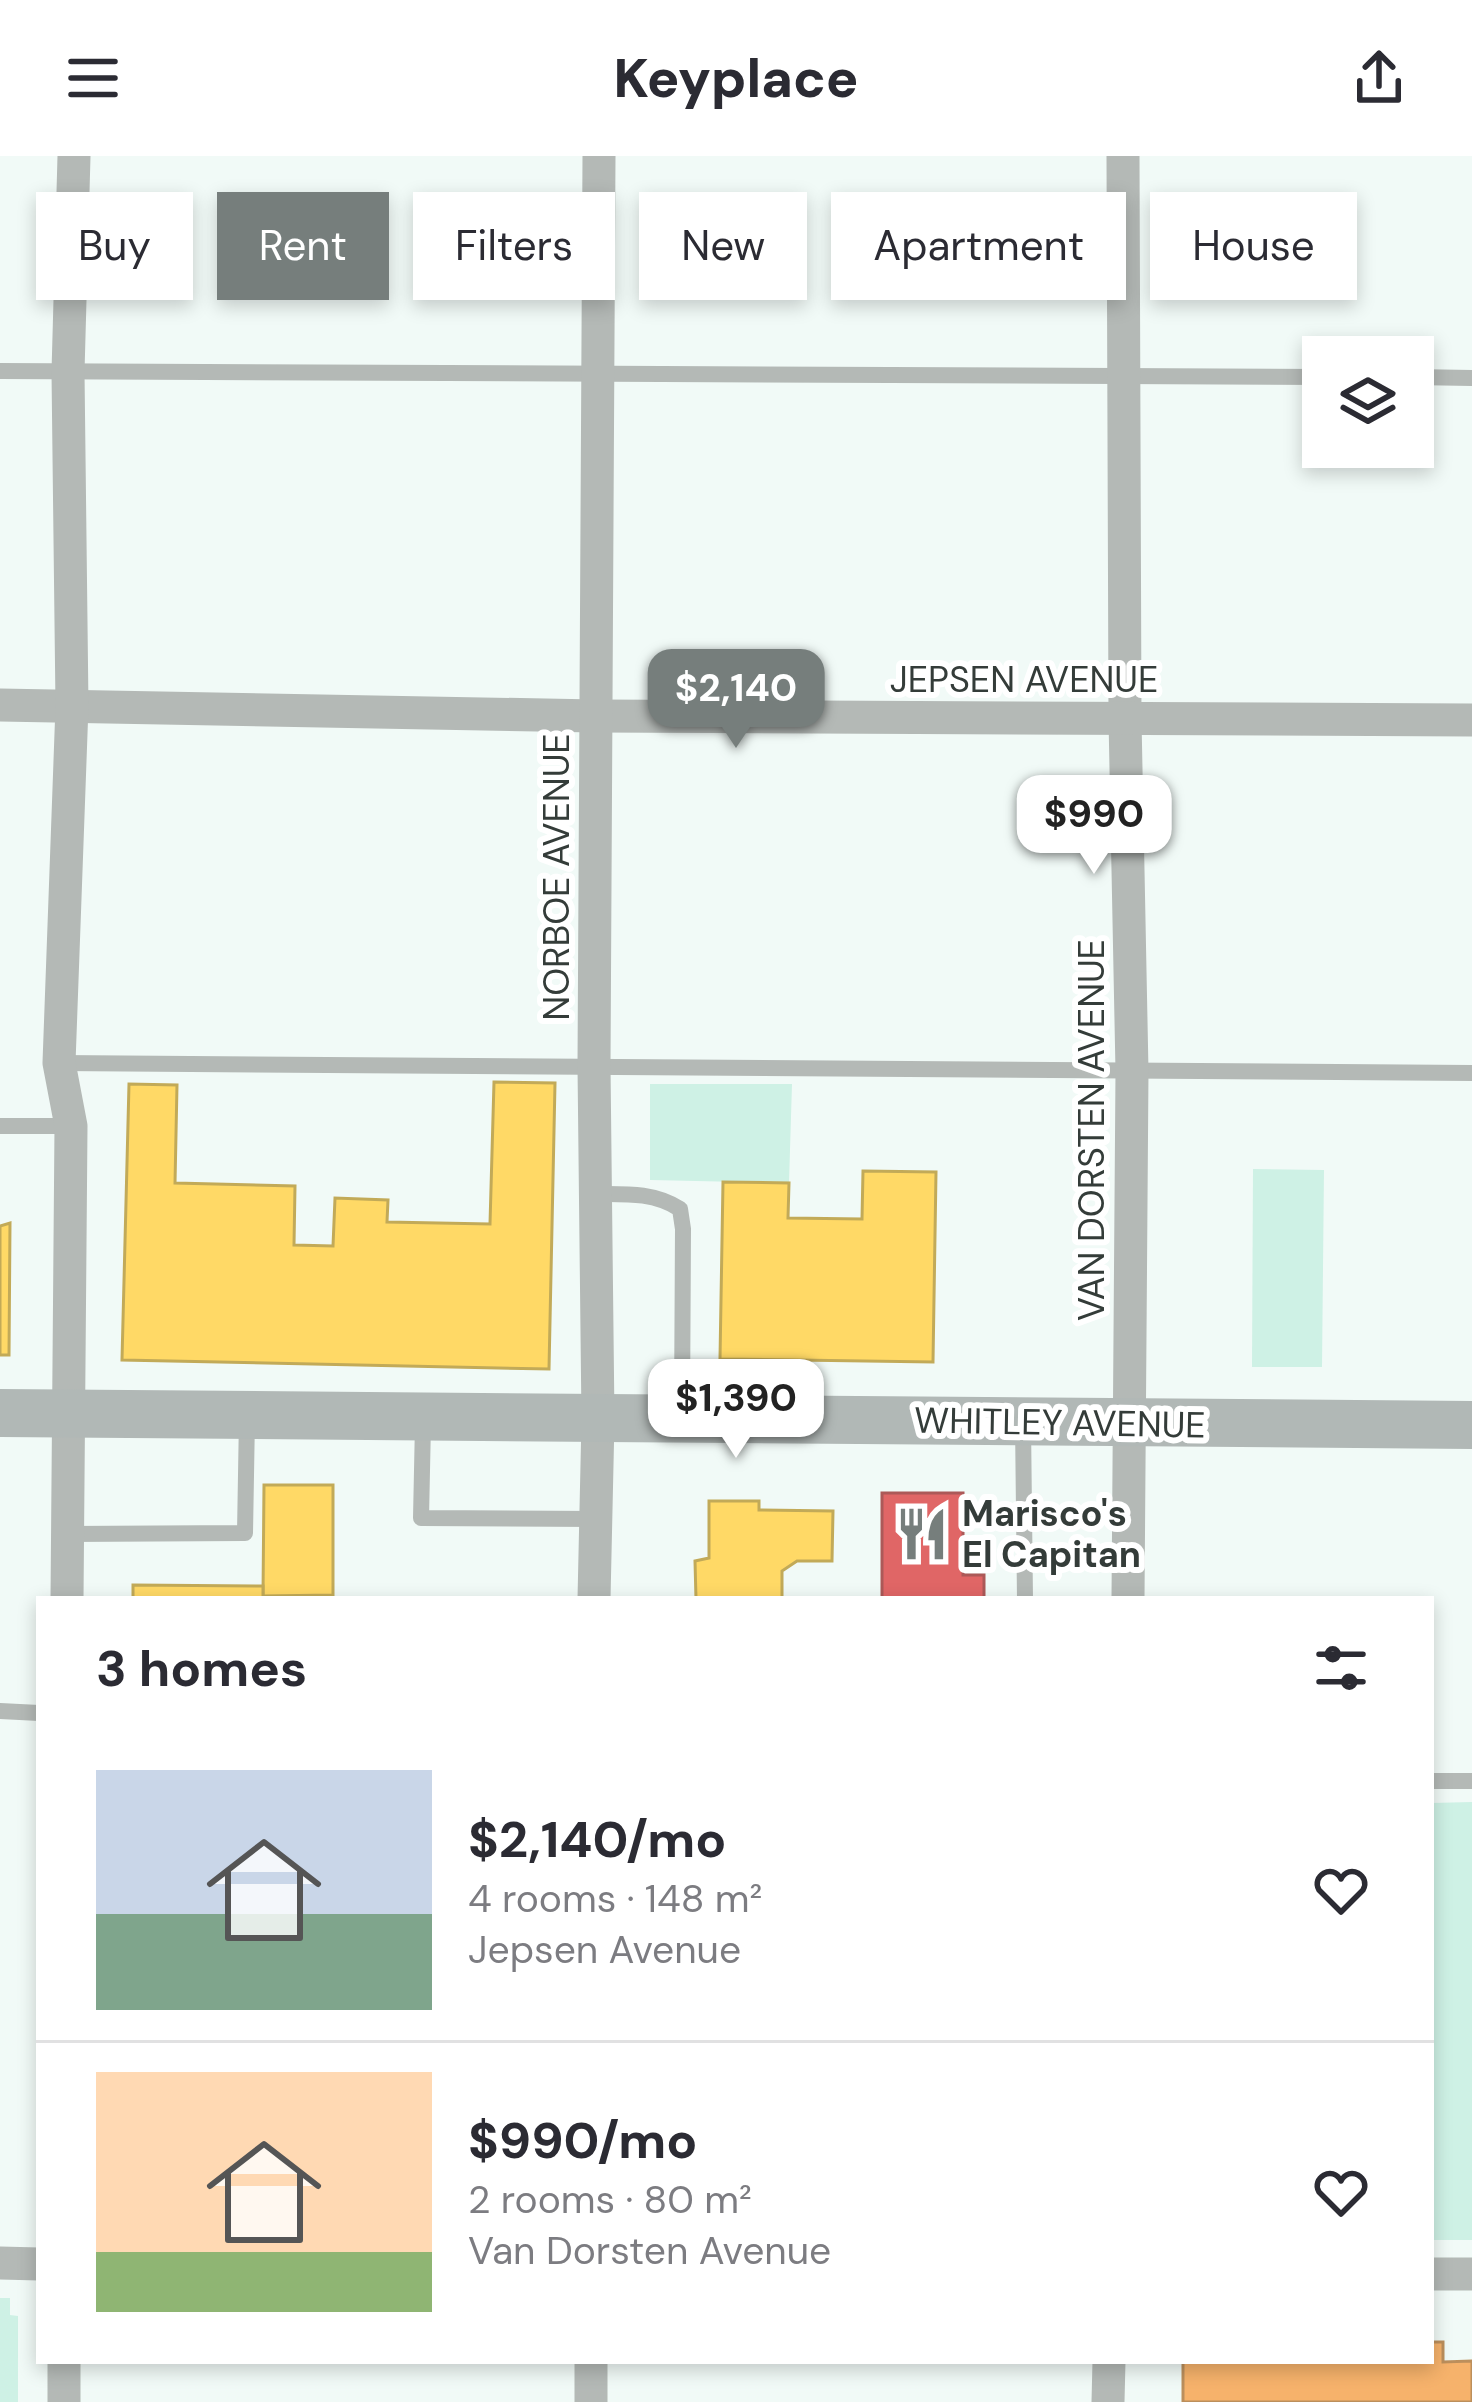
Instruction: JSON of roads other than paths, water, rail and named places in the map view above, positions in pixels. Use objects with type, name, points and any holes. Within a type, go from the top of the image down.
[{"type":"street","points":[[67,1596],[70,1126],[59,1063],[72,706],[68,372],[74,156]]},
{"type":"street","name":"NORBOE AVENUE","points":[[594,1596],[599,156]]},
{"type":"street","name":"VAN DORSTEN AVENUE","points":[[1124,156],[1125,719],[1132,1072],[1128,1596]]},
{"type":"street","name":"JEPSEN AVENUE","points":[[0,705],[596,716],[1472,720]]},
{"type":"street","name":"WHITLEY AVENUE","points":[[0,1413],[1472,1424]]},
{"type":"street","points":[[0,2264],[36,2264]]},
{"type":"street","points":[[1434,2274],[1472,2274]]},
{"type":"street","points":[[64,2364],[64,2402]]},
{"type":"street","points":[[591,2364],[591,2402]]},
{"type":"street","points":[[1108,2402],[1109,2364]]},
{"type":"lane","points":[[0,371],[1302,377]]},
{"type":"lane","points":[[1434,377],[1472,377]]},
{"type":"lane","points":[[59,1063],[1472,1073]]},
{"type":"lane","points":[[0,1126],[70,1126]]},
{"type":"lane","points":[[595,1194],[647,1195],[680,1209],[682,1419]]},
{"type":"lane","points":[[68,1534],[245,1533],[247,1415]]},
{"type":"lane","points":[[423,1416],[422,1518],[596,1519]]},
{"type":"lane","points":[[1023,1422],[1025,1596]]},
{"type":"lane","points":[[0,1711],[36,1713]]},
{"type":"lane","points":[[1434,1781],[1472,1781]]},
{"type":"place","name":"Marisco's El Capitan","points":[[922,1534]]}]
